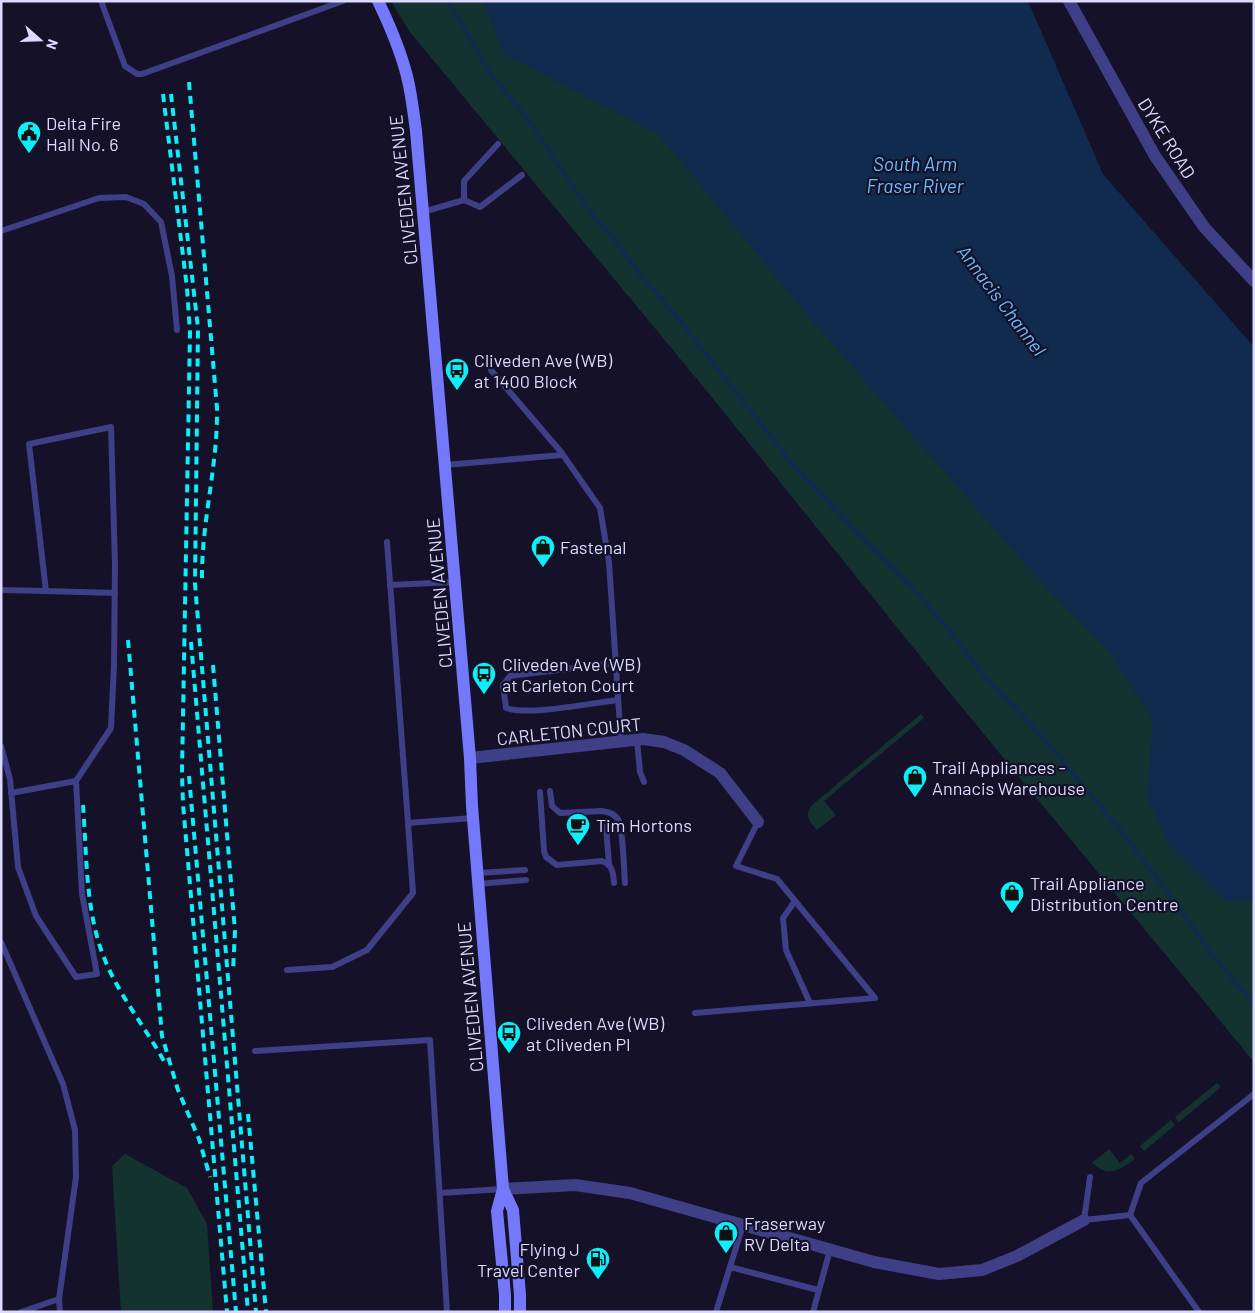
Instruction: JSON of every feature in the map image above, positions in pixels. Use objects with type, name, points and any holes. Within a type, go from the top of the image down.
[{"type":"street","name":"CLIVEDEN AVENUE","points":[[378,1],[388,20],[409,84],[416,131],[470,758],[473,818],[503,1189],[497,1211],[505,1312]]},
{"type":"street","name":"DYKE ROAD","points":[[1069,1],[1155,156],[1204,227],[1254,281]]},
{"type":"street","name":"CARLETON COURT","points":[[470,758],[637,740],[664,742],[684,750],[720,773],[758,822]]},
{"type":"street","points":[[503,1189],[575,1185],[630,1193],[874,1262],[939,1274],[982,1270],[1017,1256],[1084,1220]]},
{"type":"street","name":"CLIVEDEN AVENUE","points":[[503,1189],[513,1210],[520,1312]]},
{"type":"lane","points":[[101,1],[125,66],[137,74],[142,74],[343,1]]},
{"type":"lane","points":[[464,200],[464,181],[498,144]]},
{"type":"lane","points":[[423,212],[464,200],[480,207],[522,175]]},
{"type":"lane","points":[[1,231],[99,198],[126,197],[144,204],[161,222],[172,276],[177,330]]},
{"type":"lane","points":[[491,370],[562,455],[600,508],[609,562],[621,742]]},
{"type":"lane","points":[[1,746],[10,779],[18,866],[36,916],[76,977],[97,974],[82,894],[76,781],[111,728],[115,593],[111,427],[29,444],[46,591]]},
{"type":"lane","points":[[445,466],[562,455]]},
{"type":"lane","points":[[287,970],[332,967],[367,950],[413,893],[387,542]]},
{"type":"lane","points":[[390,586],[455,582]]},
{"type":"lane","points":[[1,590],[115,593]]},
{"type":"lane","points":[[616,664],[510,676],[503,685],[506,708],[513,711],[532,711],[618,700]]},
{"type":"lane","points":[[637,740],[640,772],[644,782]]},
{"type":"lane","points":[[11,792],[76,781]]},
{"type":"lane","points":[[550,791],[552,806],[560,813],[602,811],[614,815],[620,826],[625,883]]},
{"type":"lane","points":[[540,792],[546,858],[557,865],[602,861],[609,864]]},
{"type":"lane","points":[[408,823],[473,818]]},
{"type":"lane","points":[[695,1012],[875,998],[778,879],[736,866],[758,822]]},
{"type":"lane","points":[[606,827],[609,864],[613,871],[614,883]]},
{"type":"lane","points":[[478,878],[525,870]]},
{"type":"lane","points":[[478,878],[526,880]]},
{"type":"lane","points":[[795,900],[783,918],[786,950],[810,1003]]},
{"type":"lane","points":[[1,942],[63,1084],[75,1130],[76,1177],[59,1299],[60,1312]]},
{"type":"lane","points":[[255,1051],[430,1040],[447,1312]]},
{"type":"lane","points":[[1130,1216],[1141,1183],[1254,1094]]},
{"type":"lane","points":[[1090,1177],[1084,1220],[1130,1216]]},
{"type":"lane","points":[[440,1192],[503,1189]]},
{"type":"lane","points":[[1130,1216],[1199,1312]]},
{"type":"lane","points":[[716,1312],[743,1225]]},
{"type":"lane","points":[[813,1312],[830,1250]]},
{"type":"lane","points":[[730,1267],[818,1290]]},
{"type":"lane","points":[[21,1312],[59,1299]]},
{"type":"green space","points":[[391,1],[604,1],[1150,652],[1254,874],[1254,1062],[941,682],[706,390],[409,31]]},
{"type":"green space","points":[[921,714],[924,718],[824,801],[836,815],[817,830],[808,815],[812,805]]},
{"type":"green space","points":[[1217,1083],[1221,1087],[1179,1122],[1175,1117]]},
{"type":"green space","points":[[1171,1120],[1175,1125],[1144,1151],[1140,1146]]},
{"type":"green space","points":[[1109,1149],[1120,1163],[1131,1154],[1135,1159],[1114,1171],[1103,1170],[1092,1163]]},
{"type":"green space","points":[[125,1154],[187,1188],[207,1224],[213,1312],[121,1312],[112,1166]]},
{"type":"water","name":"South Arm Fraser River","points":[[483,1],[1028,1],[1103,174],[1254,347],[1254,901],[1225,901],[1169,845],[1147,797],[1153,720],[1110,653],[1042,583],[813,322],[659,135],[504,54]]},
{"type":"waterway","points":[[447,1],[489,72],[526,117],[587,208],[673,312],[794,466],[913,588],[950,631],[985,677],[1048,743],[1124,835],[1179,907],[1210,952],[1254,1004]]},
{"type":"railway","points":[[189,82],[217,408],[217,430],[204,538],[202,581]]},
{"type":"railway","points":[[163,94],[187,288],[190,333],[183,804],[227,1312]]},
{"type":"railway","points":[[171,94],[198,328],[195,584],[256,1312]]},
{"type":"railway","points":[[128,640],[162,1036],[178,1090],[199,1139],[210,1177]]},
{"type":"railway","points":[[191,642],[248,1312]]},
{"type":"railway","points":[[213,665],[235,931],[233,971]]},
{"type":"railway","points":[[189,776],[236,1312]]},
{"type":"railway","points":[[83,805],[90,903],[98,942],[118,987],[165,1063]]},
{"type":"railway","points":[[248,1114],[266,1312]]},
{"type":"place","name":"Delta Fire Hall No. 6","points":[[29,154]]},
{"type":"place","name":"Cliveden Ave (WB) at 1400 Block","points":[[457,391]]},
{"type":"place","name":"Fastenal","points":[[543,568]]},
{"type":"place","name":"Cliveden Ave (WB) at Carleton Court","points":[[484,695]]},
{"type":"place","name":"Trail Appliances - Annacis Warehouse","points":[[915,798]]},
{"type":"place","name":"Tim Hortons","points":[[578,846]]},
{"type":"place","name":"Trail Appliance Distribution Centre","points":[[1012,914]]},
{"type":"place","name":"Cliveden Ave (WB) at Cliveden Pl","points":[[509,1054]]},
{"type":"place","name":"Fraserway RV Delta","points":[[726,1254]]},
{"type":"place","name":"Flying J Travel Center","points":[[598,1280]]},
{"type":"water label","name":"Annacis Channel","points":[[1002,300]]}]
